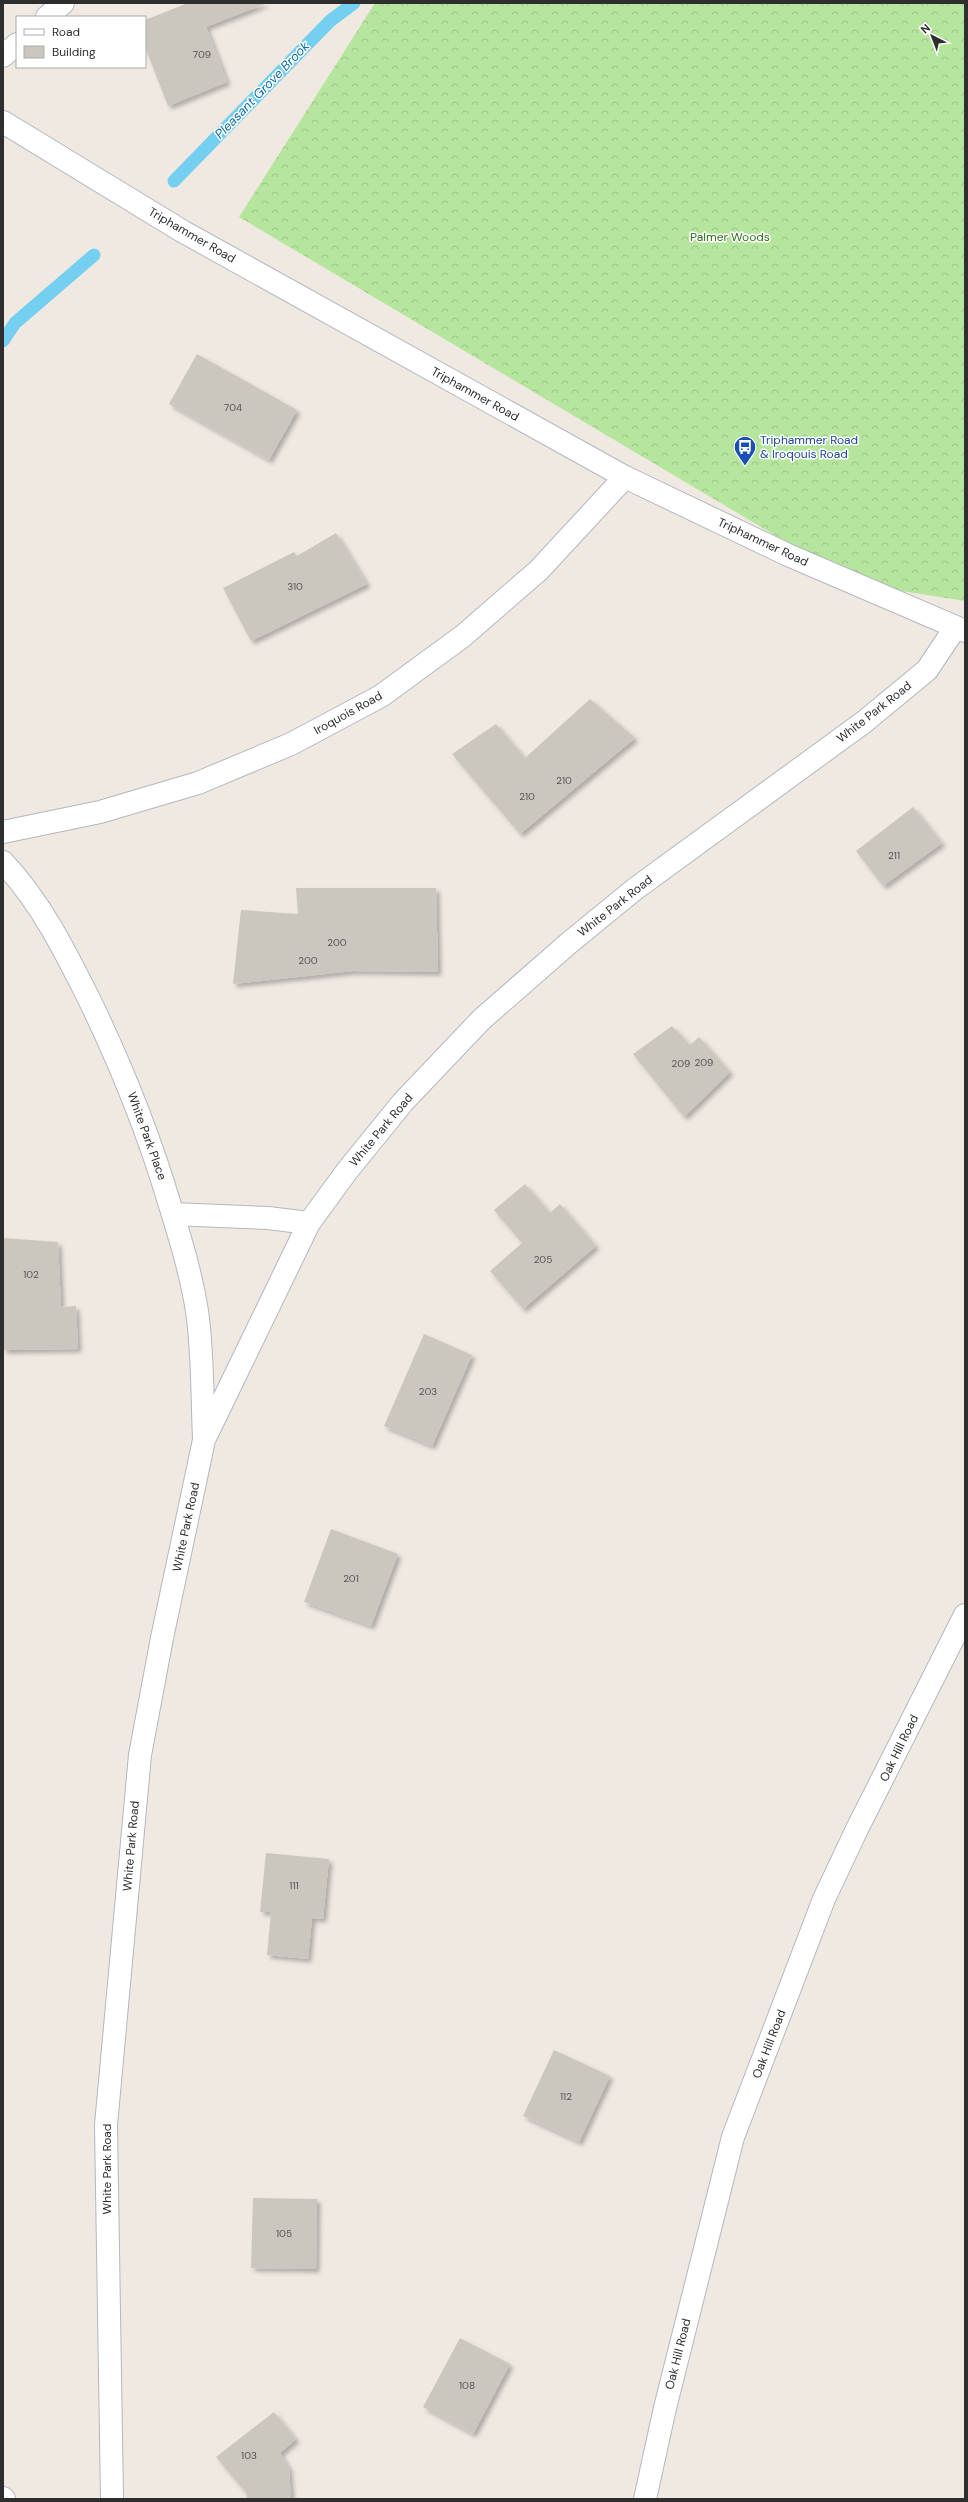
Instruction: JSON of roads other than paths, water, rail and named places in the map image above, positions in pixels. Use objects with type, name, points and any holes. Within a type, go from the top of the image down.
[{"type":"street","points":[[48,16],[63,3]]},
{"type":"street","points":[[3,56],[16,45]]},
{"type":"street","name":"Triphammer Road","points":[[3,122],[182,231],[625,477],[788,555],[960,629]]},
{"type":"street","name":"Iroquois Road","points":[[3,832],[100,812],[198,783],[291,744],[381,696],[463,636],[539,570],[625,477]]},
{"type":"street","name":"White Park Road","points":[[112,2499],[106,2125],[140,1755],[162,1638],[204,1440],[309,1223],[347,1171],[403,1102],[482,1018],[569,942],[635,889],[858,726],[908,686],[927,670],[960,629]]},
{"type":"street","name":"White Park Place","points":[[3,862],[45,917],[71,962],[120,1062],[159,1167],[184,1248],[197,1311],[204,1440]]},
{"type":"street","points":[[173,1214],[268,1218],[309,1223]]},
{"type":"street","name":"Oak Hill Road","points":[[645,2499],[665,2408],[733,2137],[824,1899],[856,1829],[965,1615]]},
{"type":"waterway","name":"Pleasant Grove Brook","points":[[174,181],[330,21],[354,3]]},
{"type":"waterway","name":"Pleasant Grove Brook","points":[[3,341],[15,323],[94,255]]},
{"type":"place","name":"Triphammer Road & Iroqouis Road","points":[[745,466]]},
{"type":"park label","name":"Palmer Woods","points":[[730,237]]}]
